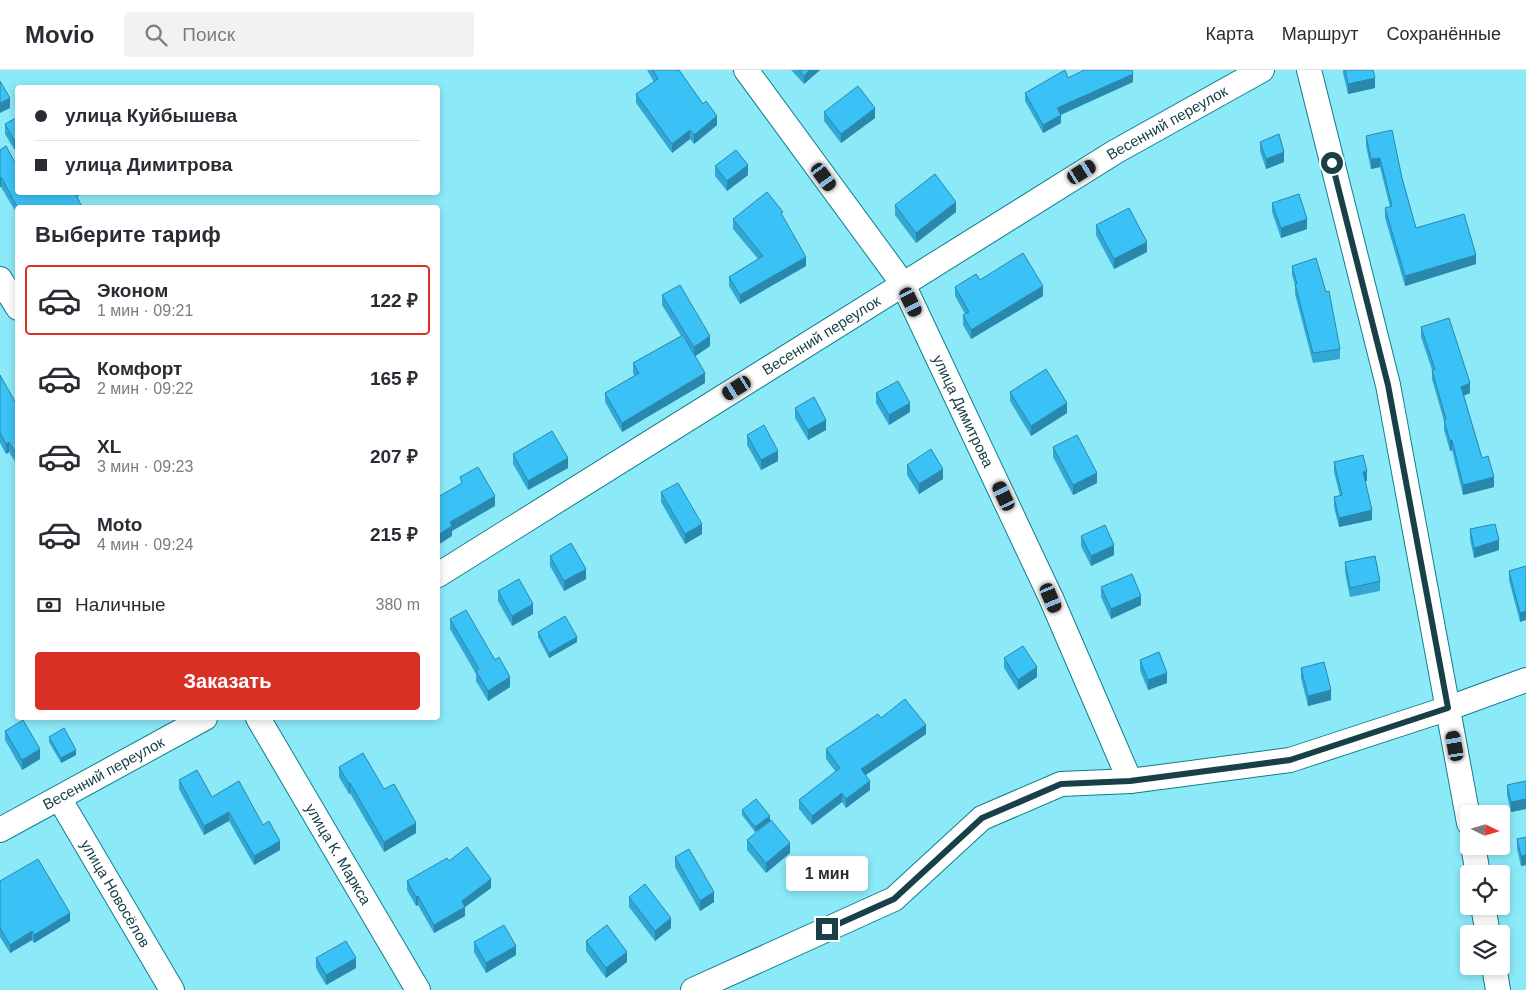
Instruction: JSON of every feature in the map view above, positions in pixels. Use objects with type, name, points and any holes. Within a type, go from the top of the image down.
[{"type":"street","name":"улица Димитрова","points":[[746,70],[903,284],[1051,598],[1130,781]]},
{"type":"street","name":"Весенний переулок","points":[[440,574],[1115,152],[1262,70]]},
{"type":"street","points":[[1309,70],[1388,385],[1466,805]]},
{"type":"street","points":[[0,278],[15,303]]},
{"type":"street","points":[[692,990],[894,899],[982,818],[1061,784],[1130,781],[1290,760],[1526,680]]},
{"type":"street","name":"Весенний переулок","points":[[0,830],[201,720]]},
{"type":"street","name":"улица К. Маркса","points":[[259,720],[418,990]]},
{"type":"street","name":"улица Новосёлов","points":[[59,798],[172,990]]},
{"type":"street","points":[[1496,975],[1498,990]]},
{"type":"building","points":[[653,70],[679,70],[703,104],[706,101],[717,116],[694,135],[690,130],[672,144],[636,94],[658,79]]},
{"type":"building","points":[[799,70],[810,70],[804,76]]},
{"type":"building","points":[[1065,70],[1068,78],[1084,70],[1132,70],[1133,74],[1057,108],[1061,115],[1043,125],[1025,93]]},
{"type":"building","points":[[1345,70],[1373,70],[1375,78],[1348,84]]},
{"type":"building","points":[[0,81],[10,98],[0,103]]},
{"type":"building","points":[[858,86],[875,108],[841,134],[824,112]]},
{"type":"building","points":[[15,119],[15,140],[14,140],[5,124]]},
{"type":"building","points":[[1392,130],[1402,178],[1416,228],[1464,214],[1476,255],[1405,276],[1385,208],[1392,206],[1380,158],[1371,159],[1366,136]]},
{"type":"building","points":[[1279,134],[1284,152],[1266,159],[1260,142]]},
{"type":"building","points":[[6,146],[15,162],[15,195],[76,195],[81,205],[16,205],[0,178],[0,150]]},
{"type":"building","points":[[736,150],[748,165],[727,181],[715,166]]},
{"type":"building","points":[[935,174],[956,202],[916,233],[895,205]]},
{"type":"building","points":[[767,192],[783,212],[781,213],[806,257],[740,295],[729,277],[763,256],[733,219]]},
{"type":"building","points":[[1299,194],[1307,219],[1281,228],[1272,203]]},
{"type":"building","points":[[1129,208],[1147,242],[1114,259],[1096,225]]},
{"type":"building","points":[[1023,253],[1043,286],[971,330],[963,315],[969,312],[955,287],[976,274],[980,280]]},
{"type":"building","points":[[1316,258],[1326,292],[1329,291],[1340,349],[1313,353],[1292,266]]},
{"type":"building","points":[[680,285],[710,336],[694,347],[662,295]]},
{"type":"building","points":[[1449,318],[1470,383],[1461,387],[1482,458],[1488,456],[1494,477],[1463,485],[1452,440],[1450,441],[1444,420],[1446,419],[1432,370],[1435,369],[1421,327]]},
{"type":"building","points":[[683,335],[705,373],[622,423],[605,393],[639,373],[633,363]]},
{"type":"building","points":[[1046,369],[1067,403],[1031,426],[1010,392]]},
{"type":"building","points":[[0,375],[15,402],[15,452],[9,442],[6,444],[0,433]]},
{"type":"building","points":[[898,381],[910,403],[889,415],[876,393]]},
{"type":"building","points":[[814,397],[826,420],[808,430],[795,408]]},
{"type":"building","points":[[764,425],[778,451],[761,460],[747,435]]},
{"type":"building","points":[[552,431],[568,458],[528,481],[513,454]]},
{"type":"building","points":[[1077,435],[1097,473],[1073,485],[1053,447]]},
{"type":"building","points":[[931,449],[943,469],[919,484],[907,465]]},
{"type":"building","points":[[1363,455],[1367,471],[1363,472],[1372,510],[1339,518],[1334,497],[1342,495],[1334,462]]},
{"type":"building","points":[[478,467],[495,496],[450,522],[452,526],[440,534],[440,496],[462,483],[460,477]]},
{"type":"building","points":[[678,483],[702,524],[685,534],[661,492]]},
{"type":"building","points":[[1495,524],[1499,540],[1474,548],[1470,529]]},
{"type":"building","points":[[1105,525],[1114,545],[1091,556],[1081,536]]},
{"type":"building","points":[[571,543],[586,569],[564,581],[550,556]]},
{"type":"building","points":[[1375,556],[1380,581],[1350,588],[1345,562]]},
{"type":"building","points":[[1526,566],[1526,611],[1520,613],[1509,571]]},
{"type":"building","points":[[1132,574],[1141,596],[1111,609],[1101,587]]},
{"type":"building","points":[[519,579],[533,604],[512,616],[498,591]]},
{"type":"building","points":[[466,610],[495,660],[499,657],[510,677],[488,691],[476,671],[479,669],[450,619]]},
{"type":"building","points":[[565,616],[577,637],[549,653],[538,632]]},
{"type":"building","points":[[1023,646],[1037,667],[1018,680],[1004,658]]},
{"type":"building","points":[[1159,652],[1167,673],[1148,680],[1140,660]]},
{"type":"building","points":[[1324,662],[1331,690],[1308,696],[1301,668]]},
{"type":"building","points":[[905,699],[926,725],[861,769],[870,781],[846,799],[842,793],[812,816],[799,800],[840,768],[826,749],[878,714],[881,718]]},
{"type":"building","points":[[23,720],[40,749],[22,760],[5,731]]},
{"type":"building","points":[[64,728],[76,750],[61,758],[49,737]]},
{"type":"building","points":[[363,753],[384,789],[394,784],[416,823],[384,842],[339,767]]},
{"type":"building","points":[[197,770],[212,797],[239,781],[263,825],[269,821],[280,841],[254,856],[229,812],[204,826],[179,780]]},
{"type":"building","points":[[1526,781],[1526,799],[1511,802],[1507,785]]},
{"type":"building","points":[[756,799],[770,816],[755,827],[742,810]]},
{"type":"building","points":[[771,820],[790,843],[766,863],[747,840]]},
{"type":"building","points":[[1526,837],[1526,855],[1521,856],[1517,839]]},
{"type":"building","points":[[467,847],[491,879],[462,901],[465,907],[434,925],[418,896],[416,897],[407,881],[447,858],[449,861]]},
{"type":"building","points":[[689,849],[714,892],[700,901],[675,857]]},
{"type":"building","points":[[38,859],[70,913],[34,935],[32,931],[10,945],[0,928],[0,881]]},
{"type":"building","points":[[645,884],[671,918],[655,931],[629,897]]},
{"type":"building","points":[[504,925],[516,946],[486,963],[474,942]]},
{"type":"building","points":[[607,925],[627,952],[606,968],[586,941]]},
{"type":"building","points":[[346,941],[356,958],[326,975],[316,958]]},
{"type":"route","points":[[827,929],[894,899],[982,818],[1061,784],[1130,781],[1290,760],[1448,708],[1388,385],[1332,163]]}]
